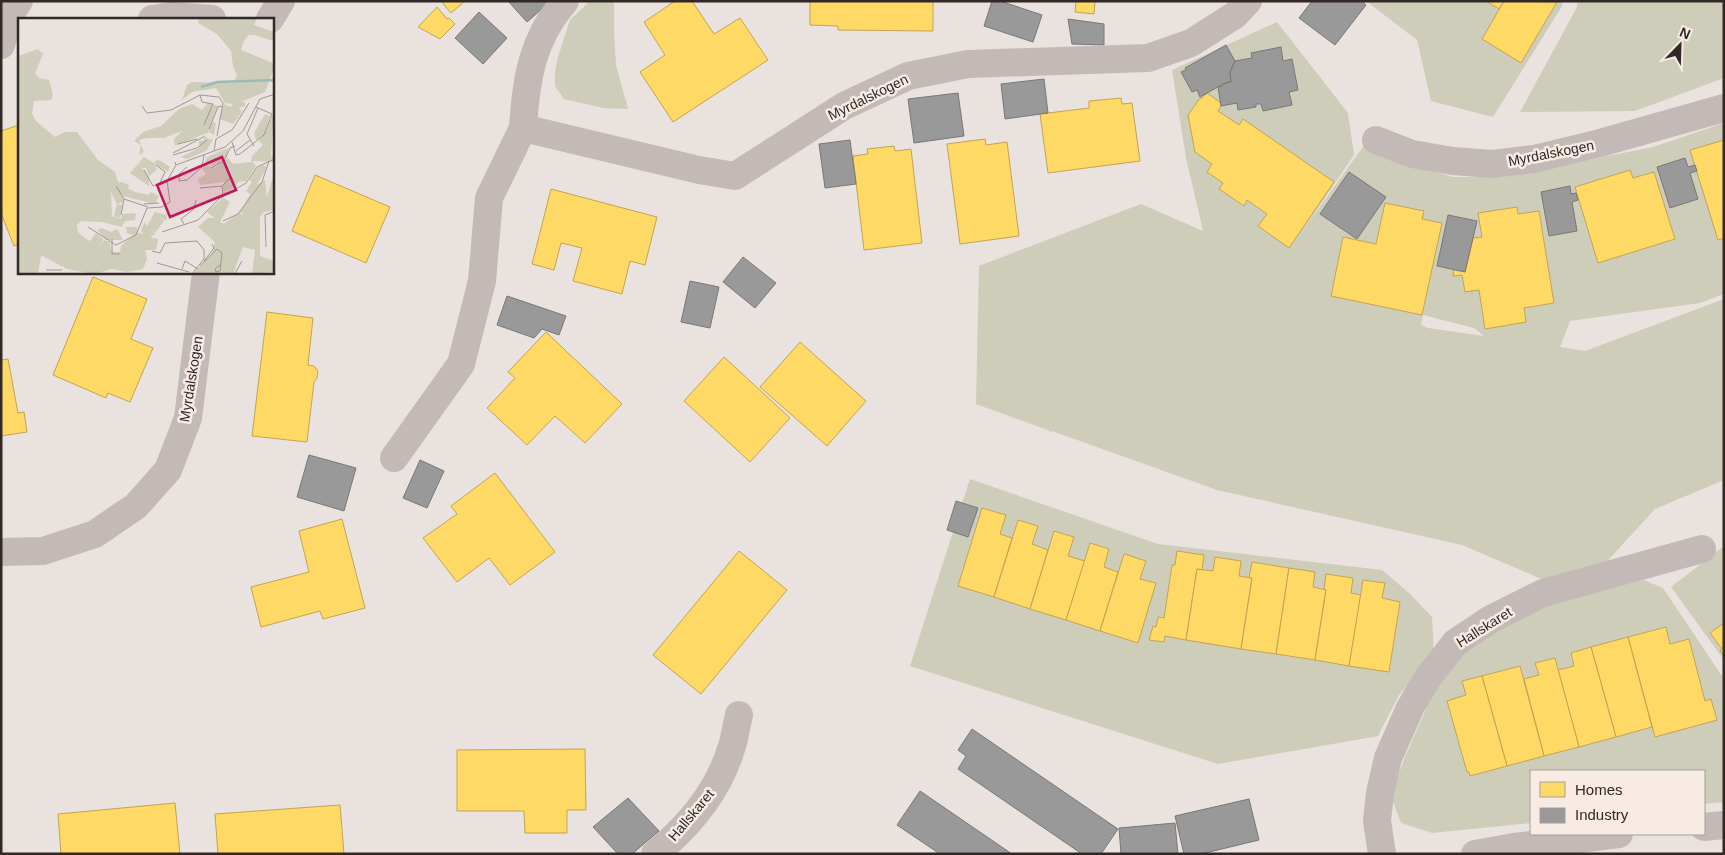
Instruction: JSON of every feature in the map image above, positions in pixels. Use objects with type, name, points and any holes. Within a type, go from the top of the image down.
[{"type":"street","points":[[18,51],[1,47],[8,16],[19,1]]},
{"type":"street","points":[[271,18],[282,1]]},
{"type":"street","points":[[394,458],[461,364],[482,281],[489,198],[523,128],[525,90],[532,59],[542,34],[556,11],[565,1]]},
{"type":"street","name":"Myrdalskogen","points":[[523,128],[699,170],[735,176],[844,106],[908,76],[968,64],[1148,58],[1190,43],[1235,15],[1248,1]]},
{"type":"street","points":[[159,18],[172,16],[199,18]]},
{"type":"street","name":"Myrdalskogen","points":[[1376,140],[1412,154],[1453,161],[1492,164],[1534,159],[1600,143],[1724,108]]},
{"type":"street","name":"Myrdalskogen","points":[[1,552],[42,551],[95,534],[136,506],[168,470],[188,418],[206,274]]},
{"type":"street","name":"Hallskaret","points":[[1382,854],[1378,812],[1388,758],[1410,708],[1427,680],[1455,643],[1491,619],[1543,593],[1702,549]]},
{"type":"street","name":"Hallskaret","points":[[654,854],[688,823],[708,799],[722,775],[732,749],[739,715]]},
{"type":"street","points":[[1705,827],[1724,825]]},
{"type":"street","points":[[1475,854],[1514,847],[1611,835]]},
{"type":"green space","points":[[590,1],[614,1],[616,65],[628,109],[603,108],[564,99],[555,86],[555,71],[558,57],[570,20]]},
{"type":"green space","points":[[1366,1],[1563,1],[1562,6],[1493,117],[1431,101],[1417,40]]},
{"type":"green space","points":[[1577,1],[1724,1],[1724,78],[1635,111],[1520,112],[1577,7]]},
{"type":"green space","points":[[1277,22],[1348,113],[1354,155],[1299,236],[1365,144],[1415,166],[1453,177],[1484,177],[1532,171],[1653,147],[1724,123],[1724,294],[1700,303],[1570,321],[1560,347],[1585,351],[1724,299],[1724,480],[1655,509],[1577,594],[1462,545],[1217,490],[1052,431],[1050,432],[976,404],[979,266],[1141,204],[1203,231],[1186,158],[1172,70]],"holes":[[[1423,315],[1474,328],[1484,336],[1428,328],[1421,325]]]},
{"type":"green space","points":[[970,479],[1158,544],[1382,570],[1409,593],[1432,617],[1434,655],[1399,695],[1378,736],[1218,764],[910,666]]},
{"type":"green space","points":[[1724,546],[1724,660],[1671,587]]},
{"type":"green space","points":[[1644,580],[1663,588],[1724,679],[1724,802],[1705,804],[1705,770],[1530,770],[1530,823],[1432,833],[1401,823],[1391,796],[1404,759],[1430,700],[1456,659],[1484,636],[1558,600]]},
{"type":"building: Homes","points":[[441,1],[465,1],[451,13]]},
{"type":"building: Homes","points":[[675,1],[692,1],[714,34],[740,18],[768,60],[673,122],[640,72],[665,55],[644,22]]},
{"type":"building: Homes","points":[[810,1],[933,1],[933,31],[838,30],[838,26],[810,25]]},
{"type":"building: Homes","points":[[1076,1],[1095,1],[1094,14],[1075,12]]},
{"type":"building: Homes","points":[[1486,1],[1504,1],[1499,9]]},
{"type":"building: Homes","points":[[1504,1],[1557,2],[1521,63],[1482,39]]},
{"type":"building: Homes","points":[[437,7],[447,19],[449,18],[455,24],[440,39],[418,27]]},
{"type":"building: Homes","points":[[1207,93],[1221,103],[1218,111],[1239,125],[1243,119],[1334,182],[1289,248],[1258,226],[1267,214],[1247,200],[1244,206],[1219,189],[1223,183],[1207,172],[1212,164],[1195,152],[1188,115],[1200,98]]},
{"type":"building: Homes","points":[[1121,98],[1122,104],[1132,103],[1140,161],[1048,173],[1040,114],[1089,108],[1089,101]]},
{"type":"building: Homes","points":[[18,125],[18,244],[14,246],[1,213],[1,131]]},
{"type":"building: Homes","points":[[985,139],[986,145],[1007,142],[1019,236],[960,244],[947,144]]},
{"type":"building: Homes","points":[[1724,140],[1724,238],[1718,240],[1690,150]]},
{"type":"building: Homes","points":[[894,146],[895,151],[911,149],[922,243],[864,250],[853,156],[868,154],[867,149]]},
{"type":"building: Homes","points":[[1630,170],[1633,178],[1654,172],[1675,239],[1598,263],[1575,187]]},
{"type":"building: Homes","points":[[315,175],[390,207],[366,263],[292,231]]},
{"type":"building: Homes","points":[[551,189],[657,217],[645,265],[630,261],[622,294],[573,281],[582,248],[561,243],[554,270],[532,264]]},
{"type":"building: Homes","points":[[1385,203],[1424,211],[1422,219],[1442,223],[1422,315],[1331,296],[1343,237],[1376,244]]},
{"type":"building: Homes","points":[[1517,207],[1518,214],[1539,211],[1554,303],[1524,308],[1526,322],[1485,329],[1479,290],[1465,292],[1462,275],[1453,276],[1454,269],[1465,272],[1473,238],[1482,237],[1478,213]]},
{"type":"building: Homes","points":[[93,277],[147,299],[131,339],[153,348],[130,402],[108,393],[106,398],[53,375]]},
{"type":"building: Homes","points":[[267,312],[313,318],[308,365],[314,366],[318,371],[314,382],[307,442],[252,436]]},
{"type":"building: Homes","points":[[546,332],[622,404],[585,443],[555,416],[527,445],[487,408],[515,378],[508,372]]},
{"type":"building: Homes","points":[[800,342],[866,401],[827,446],[760,387]]},
{"type":"building: Homes","points":[[724,357],[790,418],[750,462],[684,401]]},
{"type":"building: Homes","points":[[8,359],[18,413],[24,412],[27,432],[1,436],[1,360]]},
{"type":"building: Homes","points":[[495,473],[555,552],[510,585],[489,558],[457,582],[423,538],[457,514],[451,506]]},
{"type":"building: Homes","points":[[982,508],[1006,515],[1000,534],[1012,538],[994,597],[958,586]]},
{"type":"building: Homes","points":[[342,519],[365,608],[323,619],[320,611],[261,627],[251,587],[309,572],[299,531]]},
{"type":"building: Homes","points":[[1018,520],[1038,526],[1032,544],[1048,550],[1030,609],[994,597]]},
{"type":"building: Homes","points":[[1054,531],[1074,537],[1068,556],[1085,561],[1066,620],[1030,609]]},
{"type":"building: Homes","points":[[1090,543],[1109,549],[1104,567],[1118,572],[1100,631],[1066,620]]},
{"type":"building: Homes","points":[[739,551],[787,590],[701,694],[653,655]]},
{"type":"building: Homes","points":[[1177,551],[1204,555],[1202,570],[1197,569],[1186,640],[1165,636],[1164,642],[1149,640],[1153,626],[1156,627],[1158,617],[1164,618],[1172,565],[1175,565]]},
{"type":"building: Homes","points":[[1124,554],[1146,561],[1140,579],[1156,583],[1138,643],[1100,631]]},
{"type":"building: Homes","points":[[1215,557],[1241,561],[1239,576],[1252,578],[1241,649],[1186,640],[1197,569],[1213,571]]},
{"type":"building: Homes","points":[[1252,562],[1289,568],[1276,654],[1241,649],[1252,578],[1249,578]]},
{"type":"building: Homes","points":[[1289,568],[1315,572],[1313,587],[1326,590],[1315,660],[1276,654]]},
{"type":"building: Homes","points":[[1326,574],[1353,578],[1351,593],[1361,595],[1349,666],[1315,660],[1326,590],[1324,589]]},
{"type":"building: Homes","points":[[1363,580],[1385,583],[1382,598],[1400,602],[1389,672],[1349,666]]},
{"type":"building: Homes","points":[[1724,623],[1724,655],[1720,651],[1722,649],[1710,633]]},
{"type":"building: Homes","points":[[1666,627],[1670,644],[1689,639],[1705,701],[1711,699],[1717,720],[1655,737],[1628,637]]},
{"type":"building: Homes","points":[[1628,637],[1652,727],[1616,737],[1591,647]]},
{"type":"building: Homes","points":[[1591,647],[1616,737],[1579,747],[1558,670],[1574,666],[1571,653]]},
{"type":"building: Homes","points":[[1555,658],[1579,747],[1544,756],[1524,679],[1539,675],[1535,663]]},
{"type":"building: Homes","points":[[1520,666],[1544,756],[1507,766],[1482,676]]},
{"type":"building: Homes","points":[[1482,676],[1507,766],[1470,776],[1469,772],[1467,772],[1447,701],[1466,695],[1462,681]]},
{"type":"building: Homes","points":[[585,749],[586,810],[567,810],[567,833],[525,833],[524,811],[457,811],[457,750]]},
{"type":"building: Homes","points":[[175,803],[180,854],[61,854],[58,814]]},
{"type":"building: Homes","points":[[340,805],[344,854],[218,854],[215,814]]},
{"type":"building: Industry","points":[[508,1],[551,1],[527,22]]},
{"type":"building: Industry","points":[[992,1],[1000,1],[1042,15],[1033,42],[984,26]]},
{"type":"building: Industry","points":[[1312,1],[1362,1],[1366,5],[1335,45],[1299,18]]},
{"type":"building: Industry","points":[[479,12],[507,38],[483,64],[455,38]]},
{"type":"building: Industry","points":[[1068,19],[1104,24],[1104,45],[1072,44]]},
{"type":"building: Industry","points":[[1226,45],[1235,61],[1230,72],[1231,82],[1225,83],[1200,97],[1197,90],[1192,92],[1181,72]]},
{"type":"building: Industry","points":[[1281,47],[1283,61],[1292,59],[1298,90],[1289,92],[1292,105],[1263,111],[1261,104],[1256,104],[1256,107],[1238,110],[1237,103],[1221,106],[1218,87],[1231,82],[1230,72],[1235,61],[1252,58],[1251,53]]},
{"type":"building: Industry","points":[[1044,79],[1048,113],[1005,119],[1001,84]]},
{"type":"building: Industry","points":[[958,93],[964,136],[914,143],[908,99]]},
{"type":"building: Industry","points":[[850,140],[856,184],[825,188],[819,144]]},
{"type":"building: Industry","points":[[1685,158],[1688,167],[1695,165],[1697,171],[1690,173],[1698,199],[1670,208],[1657,167]]},
{"type":"building: Industry","points":[[1349,172],[1386,197],[1357,239],[1320,214]]},
{"type":"building: Industry","points":[[1570,186],[1571,194],[1576,193],[1578,200],[1572,202],[1577,231],[1549,236],[1541,192]]},
{"type":"building: Industry","points":[[1448,215],[1477,221],[1465,272],[1437,266]]},
{"type":"building: Industry","points":[[743,257],[776,283],[755,308],[723,282]]},
{"type":"building: Industry","points":[[690,281],[719,287],[710,328],[681,322]]},
{"type":"building: Industry","points":[[507,296],[566,316],[559,335],[542,329],[534,338],[497,325]]},
{"type":"building: Industry","points":[[309,455],[356,468],[344,511],[297,497]]},
{"type":"building: Industry","points":[[420,460],[444,471],[427,508],[403,498]]},
{"type":"building: Industry","points":[[956,501],[978,508],[968,537],[947,530]]},
{"type":"building: Industry","points":[[972,729],[1118,829],[1101,854],[1082,854],[958,769],[966,756],[958,750]]},
{"type":"building: Industry","points":[[920,791],[1012,854],[940,854],[897,825]]},
{"type":"building: Industry","points":[[628,798],[659,831],[632,854],[618,854],[593,827]]},
{"type":"building: Industry","points":[[1249,799],[1259,840],[1201,854],[1184,854],[1175,816]]},
{"type":"building: Industry","points":[[1175,823],[1178,854],[1121,854],[1119,828]]}]
